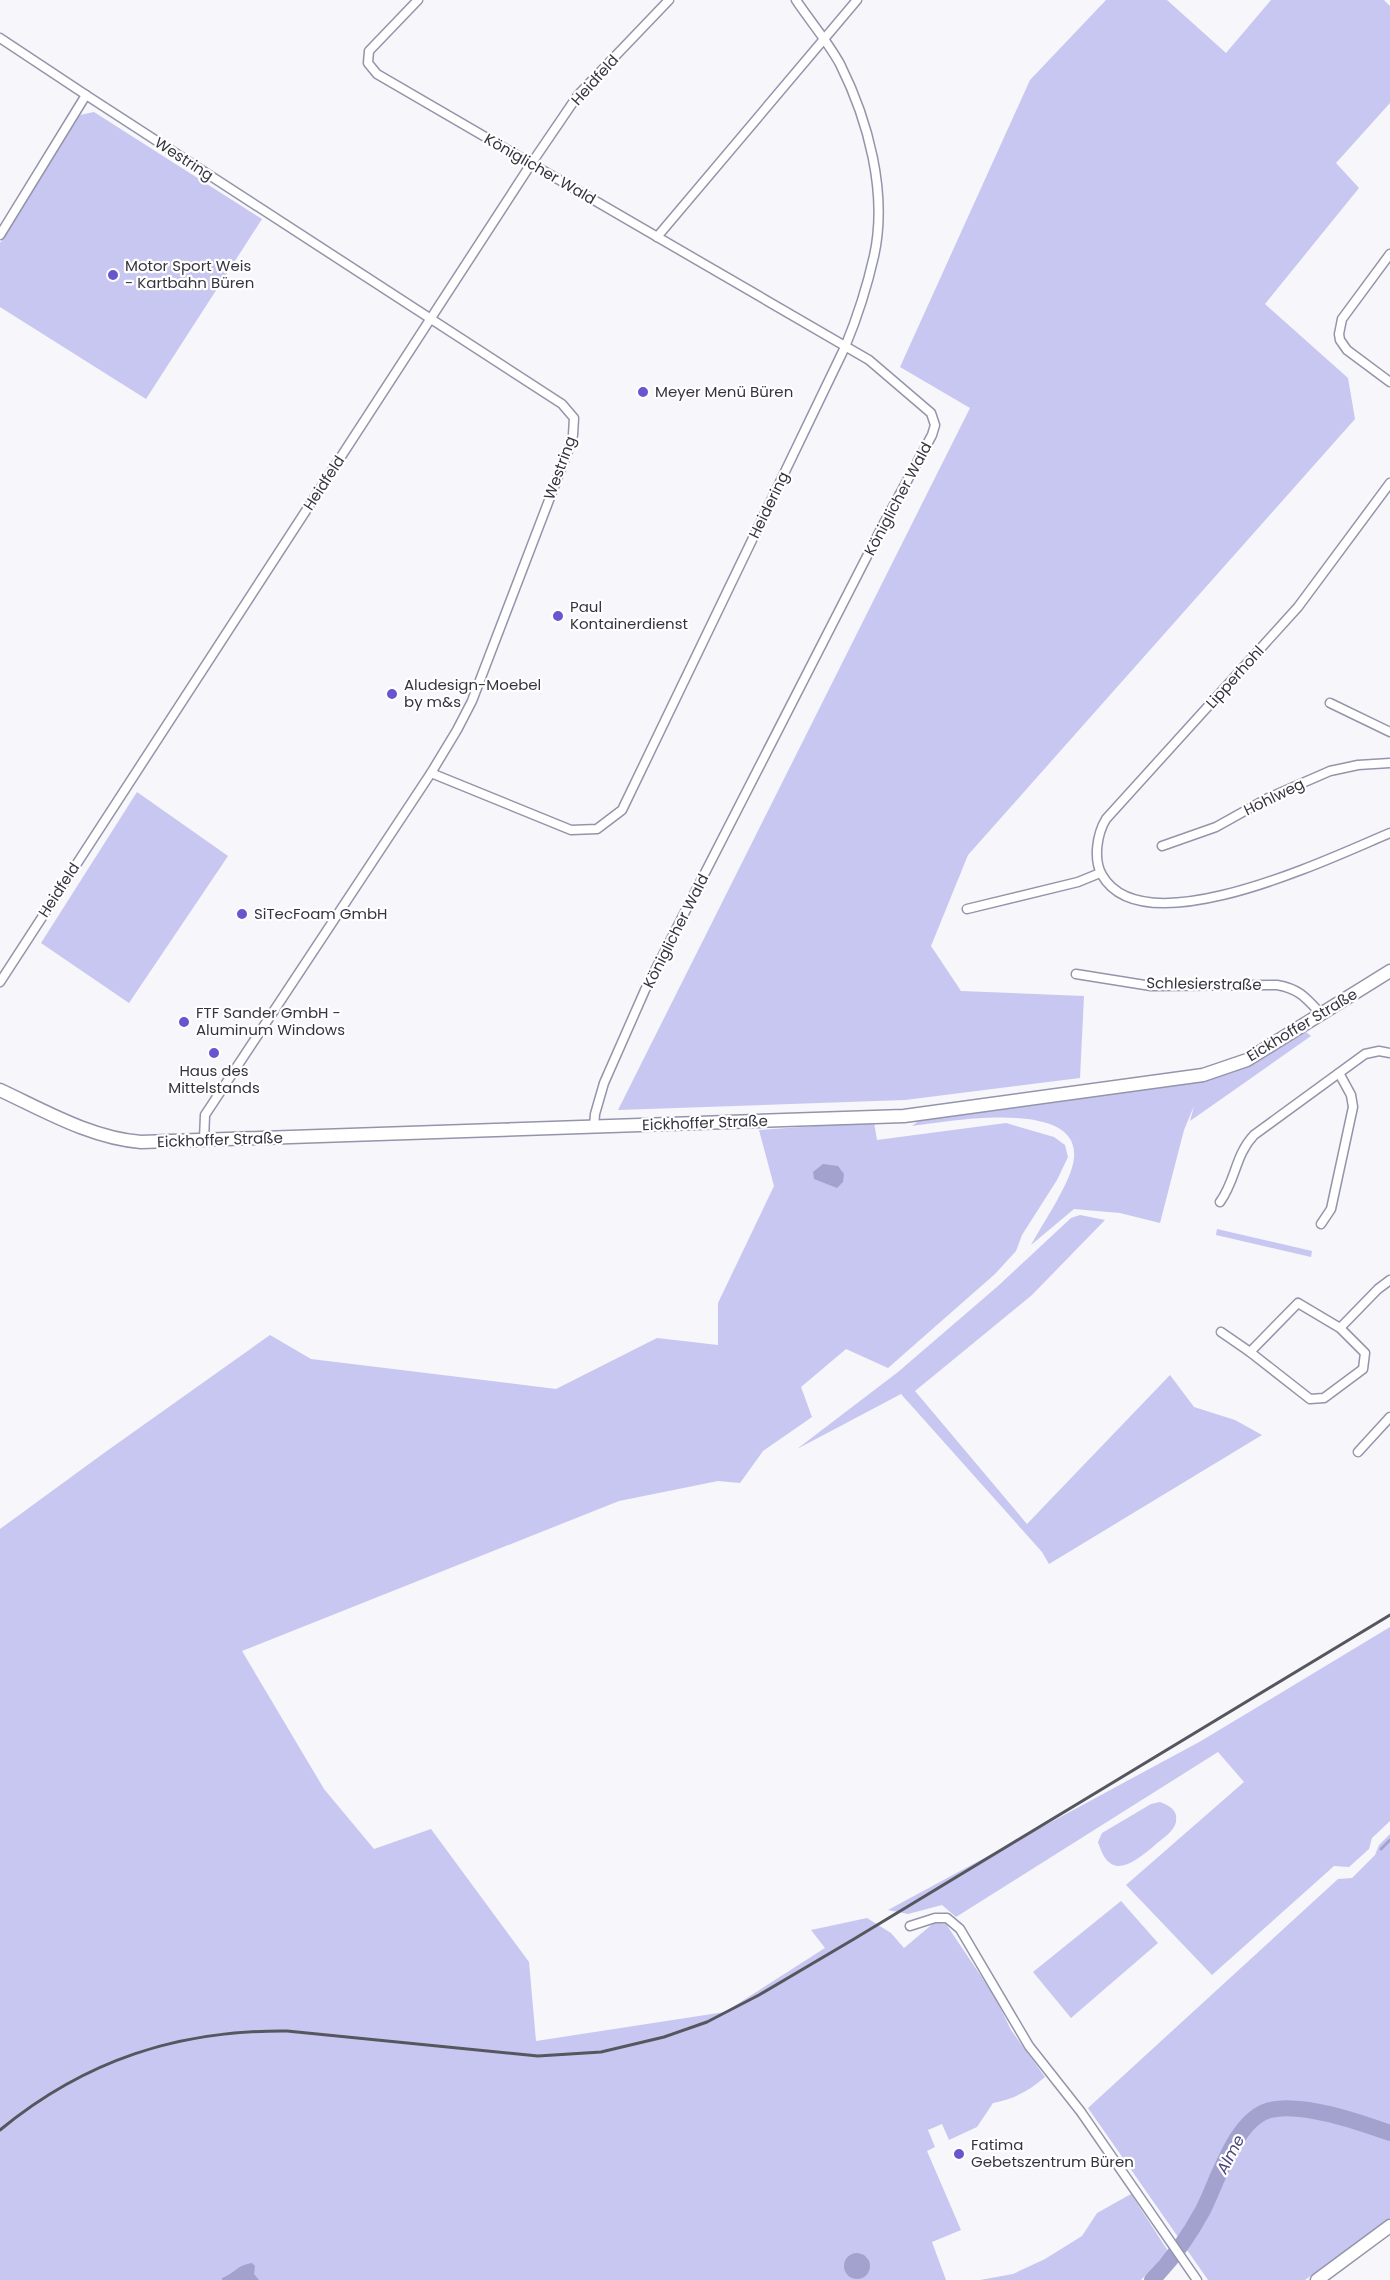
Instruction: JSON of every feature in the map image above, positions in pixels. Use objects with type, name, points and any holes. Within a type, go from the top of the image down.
[{"type":"main road","name":"Eickhoffer Straße","points":[[0,1090],[111,1138],[141,1142],[904,1116],[1203,1075],[1247,1060],[1390,971]]},
{"type":"main road","points":[[1317,2280],[1390,2226]]},
{"type":"street","name":"Königlicher Wald","points":[[418,0],[369,51],[368,63],[376,74],[869,360],[931,412],[934,419],[934,430],[645,990],[604,1083],[595,1114],[594,1127]]},
{"type":"street","name":"Heidfeld","points":[[0,982],[578,95],[669,0]]},
{"type":"street","name":"Heidering","points":[[431,773],[571,830],[597,829],[622,810],[845,347],[858,314],[875,254],[878,207],[873,160],[861,112],[839,63],[796,0]]},
{"type":"street","points":[[657,237],[857,0]]},
{"type":"street","name":"Westring","points":[[0,39],[562,404],[574,418],[569,448],[472,700],[431,773],[205,1115],[204,1140]]},
{"type":"street","points":[[0,235],[86,95]]},
{"type":"street","points":[[1390,254],[1340,324],[1340,339],[1354,356],[1390,382]]},
{"type":"street","name":"Lipperhohl","points":[[1100,873],[1097,850],[1100,830],[1106,819],[1298,607],[1390,483]]},
{"type":"street","points":[[1330,703],[1390,732]]},
{"type":"street","name":"Hohlweg","points":[[1162,846],[1216,827],[1268,798],[1330,771],[1390,762]]},
{"type":"street","points":[[967,909],[1078,882],[1100,873],[1118,894],[1143,902],[1171,903],[1222,897],[1275,881],[1390,833]]},
{"type":"street","name":"Schlesierstraße","points":[[1076,974],[1151,986],[1285,986],[1303,995],[1322,1014]]},
{"type":"street","points":[[1220,1202],[1230,1189],[1244,1145],[1254,1135],[1365,1054],[1379,1051],[1390,1053]]},
{"type":"street","points":[[1321,1224],[1331,1209],[1353,1107],[1351,1095],[1338,1073]]},
{"type":"street","points":[[1340,1328],[1378,1289],[1390,1280]]},
{"type":"street","points":[[1221,1332],[1310,1399],[1324,1398],[1363,1369],[1365,1353],[1340,1328],[1298,1303],[1250,1353]]},
{"type":"street","points":[[1358,1452],[1390,1417]]},
{"type":"street","points":[[910,1926],[935,1918],[946,1918],[960,1929],[1029,2046],[1081,2112],[1197,2280]]},
{"type":"shaded area","points":[[1106,0],[1167,0],[1226,53],[1271,0],[1384,0],[1390,6],[1390,103],[1336,163],[1359,188],[1265,304],[1348,378],[1355,419],[968,855],[931,946],[961,991],[1084,996],[1080,1078],[905,1100],[618,1110],[970,408],[900,367],[1030,80]]},
{"type":"shaded area","name":"Motor Sport Weis - Kartbahn Büren","points":[[94,112],[262,219],[146,399],[0,307],[0,243],[80,115]]},
{"type":"shaded area","points":[[137,792],[228,856],[129,1003],[41,943]]},
{"type":"shaded area","points":[[1306,1032],[1311,1036],[1190,1121],[1194,1106],[1184,1130],[1160,1223],[1120,1213],[1074,1209],[1031,1245],[1068,1178],[1074,1158],[1070,1139],[1056,1127],[1034,1120],[980,1118],[912,1126],[922,1118],[1064,1101],[1208,1079],[1251,1064]]},
{"type":"shaded area","points":[[874,1122],[877,1140],[1006,1123],[1054,1137],[1065,1145],[1068,1157],[1057,1180],[1022,1235],[1016,1251],[995,1274],[888,1368],[846,1349],[801,1387],[812,1417],[763,1451],[740,1483],[718,1481],[619,1501],[242,1651],[324,1789],[374,1849],[431,1829],[529,1962],[536,2041],[725,2012],[825,1948],[811,1930],[867,1918],[891,1933],[904,1948],[935,1922],[946,1924],[995,1997],[1011,2030],[1045,2077],[1021,2094],[993,2103],[977,2127],[949,2140],[942,2124],[928,2130],[935,2147],[927,2151],[961,2230],[932,2242],[946,2280],[0,2280],[0,1529],[270,1335],[311,1359],[556,1389],[657,1338],[718,1345],[718,1303],[774,1186],[759,1130]],"holes":[[[860,2253],[868,2258],[869,2271],[860,2278],[845,2269],[845,2261]]]},
{"type":"shaded area","points":[[823,1164],[838,1166],[844,1174],[843,1182],[837,1188],[814,1179],[813,1172]]},
{"type":"shaded area","points":[[1080,1215],[1105,1220],[1032,1295],[915,1391],[1027,1524],[1170,1375],[1194,1407],[1235,1420],[1262,1435],[1049,1564],[1042,1552],[901,1394],[797,1449],[898,1372],[998,1286],[1071,1218]]},
{"type":"shaded area","points":[[1217,1229],[1312,1251],[1311,1257],[1216,1235]]},
{"type":"shaded area","points":[[1390,1627],[1390,1821],[1372,1838],[1369,1849],[1349,1867],[1334,1866],[1212,1975],[1126,1885],[1244,1782],[1218,1752],[956,1917],[942,1905],[908,1914],[888,1910],[1201,1741]]},
{"type":"shaded area","points":[[1160,1802],[1170,1807],[1176,1814],[1175,1826],[1170,1832],[1146,1853],[1130,1863],[1115,1866],[1109,1862],[1098,1842],[1102,1833],[1151,1804]]},
{"type":"shaded area","points":[[1390,1834],[1390,2218],[1305,2280],[1208,2280],[1088,2108],[1338,1879],[1352,1878],[1375,1855],[1379,1845]]},
{"type":"shaded area","points":[[1121,1901],[1158,1943],[1071,2018],[1033,1972]]},
{"type":"shaded area","points":[[1131,2194],[1168,2251],[1141,2280],[980,2280],[1013,2274],[1045,2259],[1082,2236],[1097,2213]]},
{"type":"shaded area","points":[[857,2253],[866,2257],[870,2266],[866,2275],[857,2279],[848,2275],[844,2266],[848,2257]]},
{"type":"shaded area","points":[[252,2263],[255,2266],[254,2274],[259,2280],[222,2280],[239,2267]]},
{"type":"waterway","points":[[1381,1849],[1390,1840]]},
{"type":"waterway","name":"Alme","points":[[1152,2280],[1192,2229],[1237,2138],[1258,2116],[1270,2110],[1283,2108],[1314,2111],[1390,2133]]},
{"type":"railway","points":[[0,2130],[65,2085],[99,2068],[171,2043],[208,2036],[287,2031],[538,2056],[601,2052],[664,2037],[707,2022],[759,1995],[854,1939],[1390,1615]]},
{"type":"place","name":"Motor Sport Weis - Kartbahn Büren","points":[[113,275]]},
{"type":"place","name":"Meyer Menü Büren","points":[[643,392]]},
{"type":"place","name":"Paul Kontainerdienst","points":[[558,616]]},
{"type":"place","name":"Aludesign-Moebel by m&s","points":[[392,694]]},
{"type":"place","name":"SiTecFoam GmbH","points":[[242,914]]},
{"type":"place","name":"FTF Sander GmbH - Aluminum Windows","points":[[184,1022]]},
{"type":"place","name":"Haus des Mittelstands","points":[[214,1053]]},
{"type":"place","name":"Fatima Gebetszentrum Büren","points":[[959,2154]]}]
